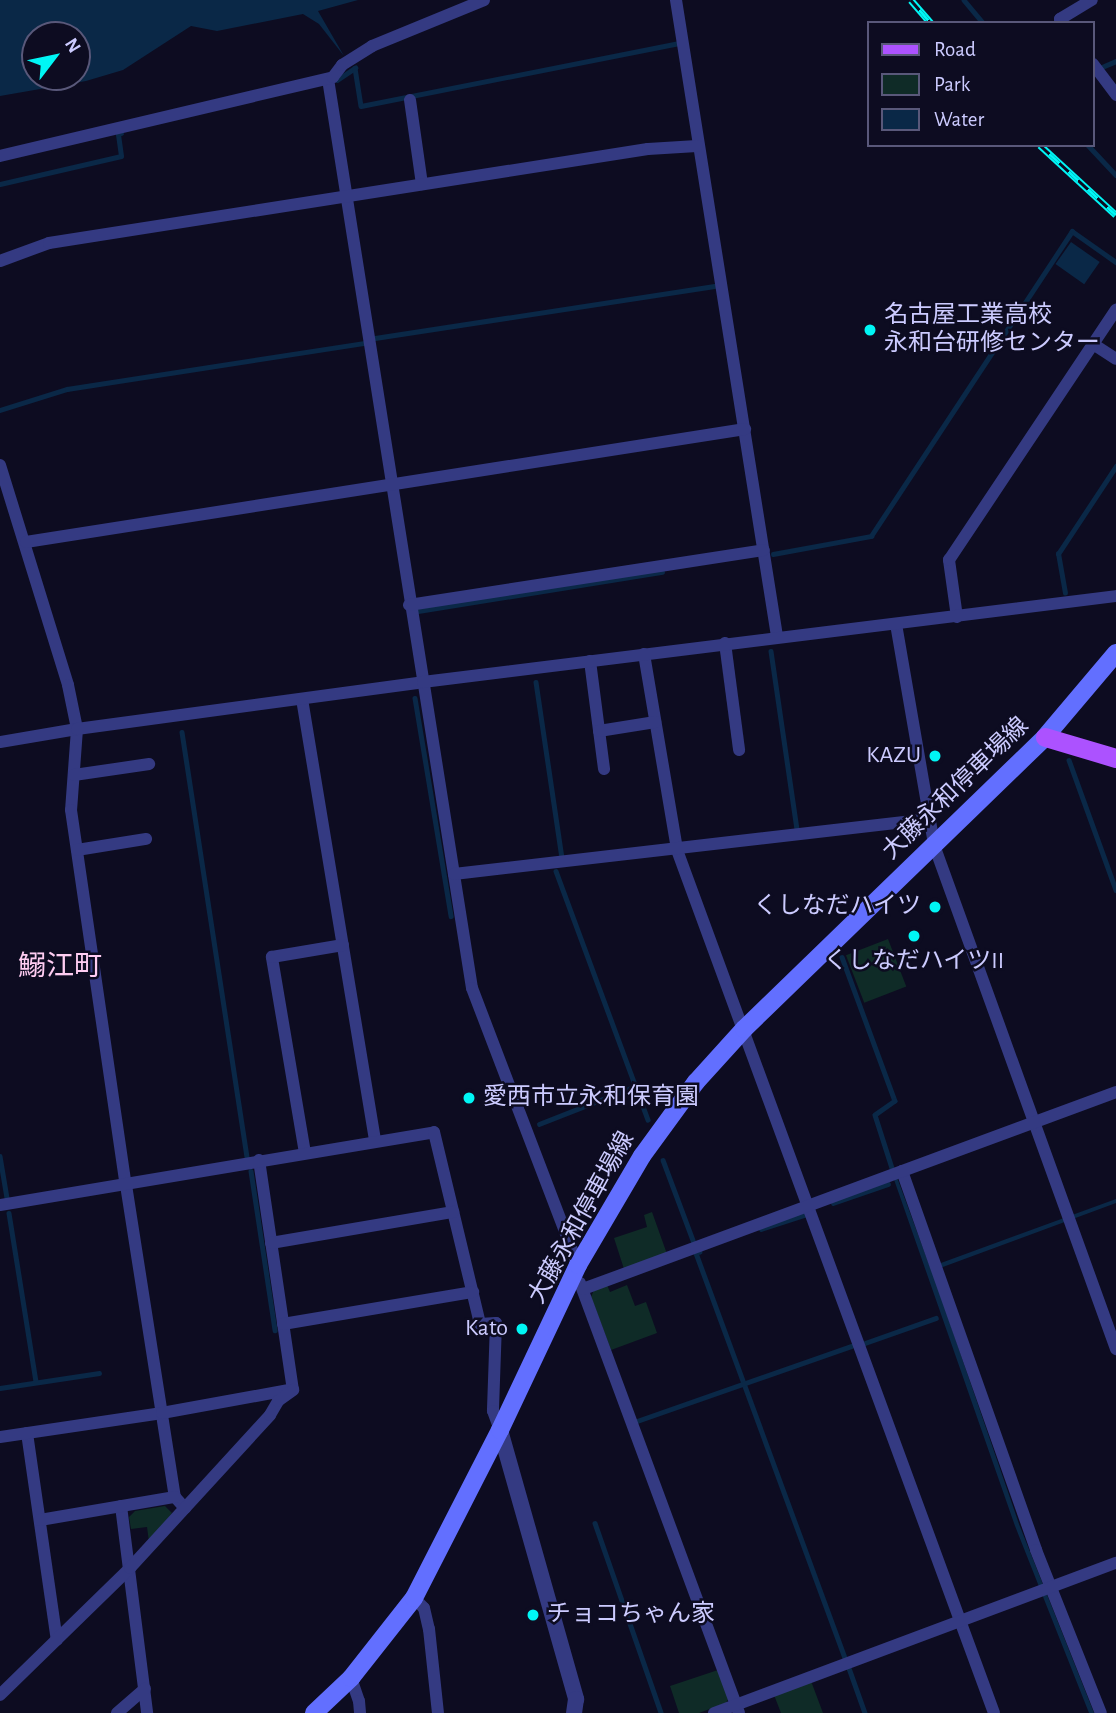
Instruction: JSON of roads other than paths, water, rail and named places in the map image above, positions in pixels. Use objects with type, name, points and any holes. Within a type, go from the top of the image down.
[{"type":"main road","name":"大藤永和停車場線","points":[[314,1713],[351,1678],[414,1598],[500,1430],[577,1267],[642,1156],[696,1082],[744,1029],[1045,737],[1116,653]]},
{"type":"main road","points":[[1045,737],[1116,758]]},
{"type":"street","points":[[0,156],[328,79],[333,77],[342,65],[372,46],[484,0]]},
{"type":"street","points":[[676,0],[697,146],[777,636]]},
{"type":"street","points":[[1062,21],[1060,19],[1092,0]]},
{"type":"street","points":[[1095,67],[1116,95]]},
{"type":"street","points":[[328,79],[349,195],[409,605],[472,988],[738,1709]]},
{"type":"street","points":[[410,100],[422,184]]},
{"type":"street","points":[[0,261],[49,243],[649,149],[697,146]]},
{"type":"street","points":[[957,617],[949,560],[1116,310]]},
{"type":"street","points":[[1093,344],[1116,359]]},
{"type":"street","points":[[26,542],[745,429]]},
{"type":"street","points":[[0,465],[26,542],[68,685],[77,729],[71,810],[175,1497],[185,1508]]},
{"type":"street","points":[[409,605],[764,550]]},
{"type":"street","points":[[0,743],[77,729],[423,682],[1116,596]]},
{"type":"street","points":[[896,624],[934,845],[1032,1123],[1116,1349]]},
{"type":"street","points":[[725,643],[739,750]]},
{"type":"street","points":[[644,654],[677,850],[993,1713]]},
{"type":"street","points":[[590,661],[604,769]]},
{"type":"street","points":[[302,699],[375,1141]]},
{"type":"street","points":[[599,731],[655,722]]},
{"type":"street","points":[[74,775],[149,764]]},
{"type":"street","points":[[454,874],[928,819]]},
{"type":"street","points":[[77,850],[146,839]]},
{"type":"street","points":[[305,1153],[272,957],[343,945]]},
{"type":"street","points":[[583,1289],[1116,1093]]},
{"type":"street","points":[[0,1205],[434,1132],[480,1324],[496,1323],[493,1411],[576,1699],[574,1713]]},
{"type":"street","points":[[259,1160],[293,1390]]},
{"type":"street","points":[[897,1173],[936,1267],[1036,1550],[1046,1589],[1101,1713]]},
{"type":"street","points":[[271,1243],[453,1212]]},
{"type":"street","points":[[283,1324],[473,1292]]},
{"type":"street","points":[[0,1437],[293,1390]]},
{"type":"street","points":[[0,1695],[130,1568],[270,1415],[278,1401],[293,1390]]},
{"type":"street","points":[[27,1433],[57,1640]]},
{"type":"street","points":[[40,1520],[175,1497]]},
{"type":"street","points":[[121,1506],[147,1713]]},
{"type":"street","points":[[714,1713],[738,1709],[959,1620],[1116,1563]]},
{"type":"street","points":[[414,1598],[424,1608],[429,1629],[438,1713]]},
{"type":"street","points":[[351,1678],[360,1713]]},
{"type":"street","points":[[117,1713],[145,1689]]},
{"type":"water","points":[[0,0],[358,0],[318,11],[344,56],[319,24],[303,14],[217,31],[191,26],[123,70],[91,80],[91,21],[21,21],[21,91],[29,91],[0,96]]},
{"type":"water","points":[[1071,242],[1100,262],[1084,284],[1056,264]]},
{"type":"water","points":[[891,1171],[894,1171],[898,1180],[930,1267],[1116,1199],[1116,1203],[932,1271],[1019,1524],[1094,1713],[1089,1713],[1015,1526]]},
{"type":"waterway","points":[[964,0],[981,21]]},
{"type":"waterway","points":[[337,80],[355,68],[361,106],[679,43]]},
{"type":"waterway","points":[[1102,67],[1116,61]]},
{"type":"waterway","points":[[0,184],[121,156],[118,134],[121,133]]},
{"type":"waterway","points":[[1090,147],[1116,175]]},
{"type":"waterway","points":[[773,554],[871,536],[1072,231],[1116,262]]},
{"type":"waterway","points":[[375,338],[714,286]]},
{"type":"waterway","points":[[0,410],[67,389],[364,343]]},
{"type":"waterway","points":[[1065,593],[1058,554],[1116,466]]},
{"type":"waterway","points":[[418,611],[662,572]]},
{"type":"waterway","points":[[771,651],[797,830]]},
{"type":"waterway","points":[[536,682],[562,858]]},
{"type":"waterway","points":[[415,698],[451,916]]},
{"type":"waterway","points":[[182,732],[247,1159]]},
{"type":"waterway","points":[[1069,760],[1116,890]]},
{"type":"waterway","points":[[556,871],[648,1120]]},
{"type":"waterway","points":[[842,957],[895,1101],[875,1115],[893,1171]]},
{"type":"waterway","points":[[539,1124],[636,1086]]},
{"type":"waterway","points":[[0,1156],[7,1198]]},
{"type":"waterway","points":[[663,1160],[694,1243]]},
{"type":"waterway","points":[[251,1171],[275,1330]]},
{"type":"waterway","points":[[833,1203],[888,1184]]},
{"type":"waterway","points":[[9,1213],[36,1382]]},
{"type":"waterway","points":[[761,1229],[804,1215]]},
{"type":"waterway","points":[[700,1252],[696,1253],[845,1659]]},
{"type":"waterway","points":[[865,1343],[936,1318]]},
{"type":"waterway","points":[[637,1421],[851,1346]]},
{"type":"waterway","points":[[0,1388],[99,1373]]},
{"type":"waterway","points":[[595,1523],[661,1713]]},
{"type":"waterway","points":[[849,1668],[865,1713]]},
{"type":"railway","points":[[911,0],[929,21]]},
{"type":"railway","points":[[1042,147],[1116,215]]},
{"type":"place","name":"名古屋工業高校 永和台研修センター","points":[[870,330]]},
{"type":"place","name":"KAZU","points":[[935,756]]},
{"type":"place","name":"くしなだハイツ","points":[[935,907]]},
{"type":"place","name":"くしなだハイツII","points":[[914,936]]},
{"type":"place","name":"愛西市立永和保育園","points":[[469,1098]]},
{"type":"place","name":"Kato","points":[[522,1329]]},
{"type":"place","name":"チョコちゃん家","points":[[533,1615]]},
{"type":"district","name":"鰯江町","points":[[60,967]]}]
